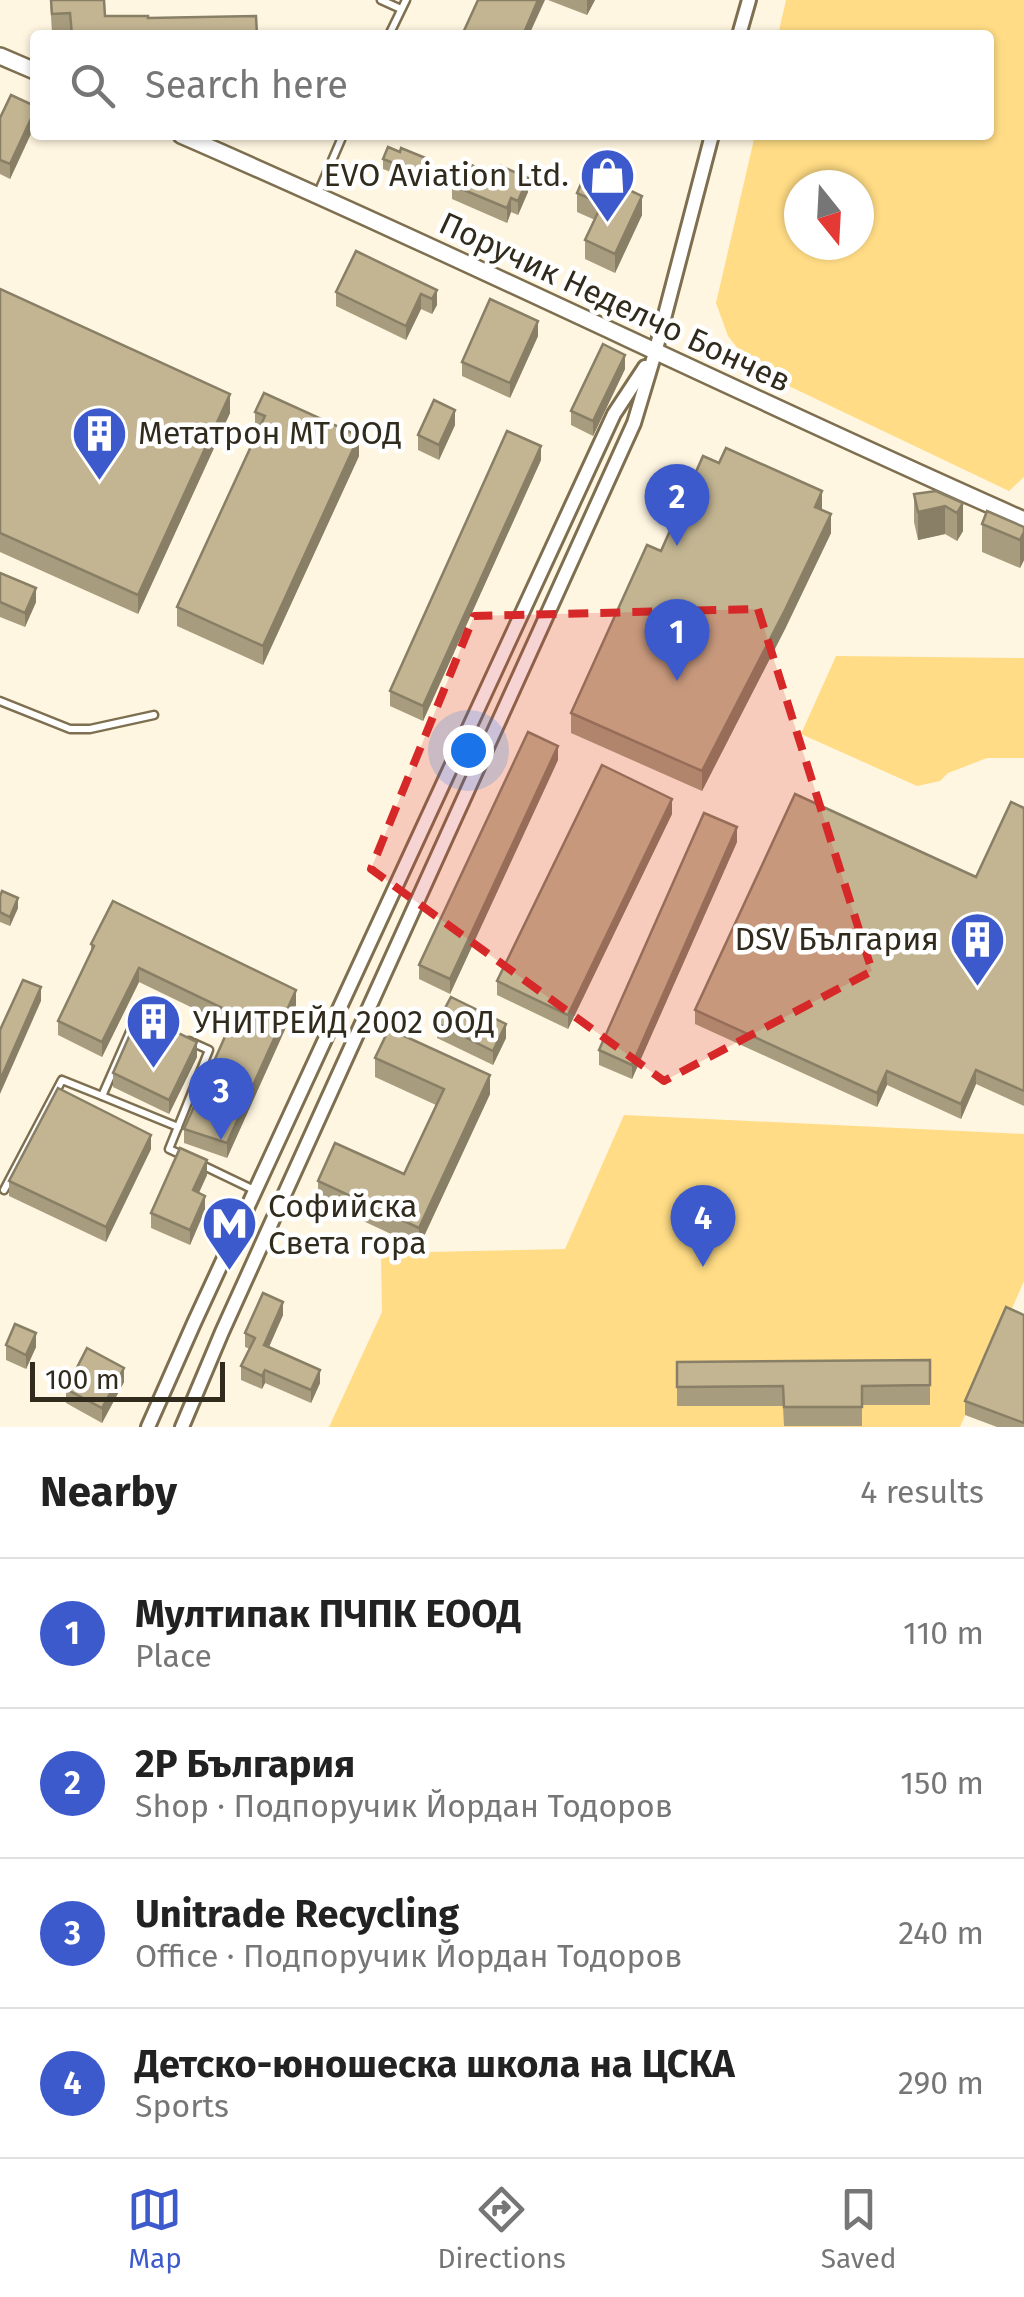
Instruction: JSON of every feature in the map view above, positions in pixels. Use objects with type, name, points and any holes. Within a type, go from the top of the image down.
[{"type":"street","points":[[740,30],[749,0]]},
{"type":"street","points":[[0,56],[30,70]]},
{"type":"street","name":"Поручик Неделчо Бончев","points":[[193,140],[318,194],[1024,520]]},
{"type":"street","points":[[182,1427],[634,423],[711,140]]},
{"type":"street","points":[[148,1427],[614,414],[655,352]]},
{"type":"lane","points":[[381,0],[401,9]]},
{"type":"lane","points":[[391,30],[406,0]]},
{"type":"lane","points":[[318,194],[341,140]]},
{"type":"lane","points":[[0,701],[70,729],[90,729],[154,715]]},
{"type":"lane","points":[[102,1096],[138,1016],[155,1025]]},
{"type":"lane","points":[[173,1033],[209,1050],[169,1149],[255,1190]]},
{"type":"lane","points":[[4,1190],[62,1080],[178,1127]]},
{"type":"highlighted area","points":[[758,609],[872,971],[664,1081],[371,869],[474,616]]},
{"type":"shaded area","points":[[786,0],[1024,0],[1024,477],[1009,491],[755,370],[728,336],[716,303],[754,140],[994,140],[994,30],[779,30]]},
{"type":"shaded area","points":[[836,656],[1024,658],[1024,758],[987,758],[948,773],[940,781],[917,786],[801,734]]},
{"type":"shaded area","points":[[624,1115],[1024,1134],[1024,1281],[960,1427],[329,1427],[382,1312],[381,1253],[565,1249]]},
{"type":"building","points":[[51,0],[104,0],[105,16],[256,16],[257,30],[72,30],[70,13],[52,14]]},
{"type":"building","points":[[478,0],[538,0],[525,30],[464,30]]},
{"type":"building","points":[[11,95],[30,104],[30,121],[10,164],[0,160],[0,118]]},
{"type":"building","points":[[388,147],[428,159],[422,174],[383,159]]},
{"type":"building","points":[[462,161],[496,176],[501,166],[528,178],[518,201],[511,198],[507,208],[452,185]]},
{"type":"building","points":[[587,170],[642,196],[615,254],[585,240],[602,204],[577,193]]},
{"type":"building","points":[[356,251],[437,290],[432,299],[421,294],[406,326],[336,292]]},
{"type":"building","name":"Метатрон МТ ООД","points":[[0,289],[230,394],[138,595],[0,533]]},
{"type":"building","points":[[490,299],[538,321],[510,383],[462,362]]},
{"type":"building","points":[[603,344],[625,355],[593,421],[571,411]]},
{"type":"building","points":[[264,393],[359,436],[263,646],[177,607],[265,416],[255,412]]},
{"type":"building","points":[[434,400],[455,410],[439,445],[418,435]]},
{"type":"building","points":[[507,431],[541,446],[423,706],[390,691]]},
{"type":"building","points":[[726,448],[822,491],[815,507],[831,514],[702,771],[571,713],[647,545],[661,551],[703,456],[719,463]]},
{"type":"building","points":[[936,491],[963,503],[957,513],[945,506],[918,512],[914,494]]},
{"type":"building","points":[[987,511],[1024,527],[1020,540],[982,524]]},
{"type":"building","points":[[0,573],[36,588],[25,613],[0,602]]},
{"type":"building","points":[[528,732],[558,746],[450,979],[419,965]]},
{"type":"building","points":[[602,765],[672,799],[568,1015],[497,981]]},
{"type":"building","points":[[795,794],[976,877],[1011,802],[1024,808],[1024,1091],[976,1070],[961,1104],[887,1071],[877,1093],[695,1010]]},
{"type":"building","points":[[704,813],[737,827],[632,1065],[599,1050]]},
{"type":"building","points":[[2,891],[18,898],[10,917],[0,912]]},
{"type":"building","points":[[113,901],[296,990],[227,1143],[184,1129],[235,1014],[139,968],[102,1042],[58,1021]]},
{"type":"building","points":[[23,980],[41,987],[0,1080],[0,1030]]},
{"type":"building","points":[[451,997],[506,1024],[493,1051],[437,1023]]},
{"type":"building","name":"УНИТРЕЙД 2002 ООД","points":[[139,1014],[197,1042],[169,1100],[113,1073]]},
{"type":"building","points":[[389,1029],[490,1075],[419,1228],[318,1181],[335,1143],[404,1174],[444,1089],[375,1058]]},
{"type":"building","points":[[58,1088],[151,1135],[106,1227],[9,1181]]},
{"type":"building","points":[[180,1148],[207,1160],[193,1190],[205,1196],[190,1230],[151,1213]]},
{"type":"building","points":[[263,1293],[283,1302],[264,1345],[320,1370],[311,1390],[265,1370],[262,1376],[241,1366],[255,1338],[245,1333]]},
{"type":"building","points":[[1006,1307],[1024,1315],[1024,1423],[965,1401]]},
{"type":"building","points":[[15,1324],[36,1333],[26,1355],[6,1345]]},
{"type":"building","points":[[87,1348],[124,1368],[102,1408],[66,1389]]},
{"type":"building","points":[[930,1360],[930,1385],[862,1386],[862,1407],[784,1407],[783,1386],[677,1387],[677,1362]]},
{"type":"place","name":"EVO Aviation Ltd.","points":[[608,224]]},
{"type":"place","name":"Метатрон МТ ООД","points":[[99,482]]},
{"type":"place","name":"2Р България","points":[[677,546]]},
{"type":"place","name":"Мултипак ПЧПК ЕООД","points":[[677,681]]},
{"type":"place","name":"DSV България","points":[[978,988]]},
{"type":"place","name":"УНИТРЕЙД 2002 ООД","points":[[154,1071]]},
{"type":"place","name":"Unitrade Recycling","points":[[221,1140]]},
{"type":"place","name":"Детско-юношеска школа на ЦСКА","points":[[703,1267]]},
{"type":"place","name":"Софийска Света гора","points":[[229,1273]]}]
